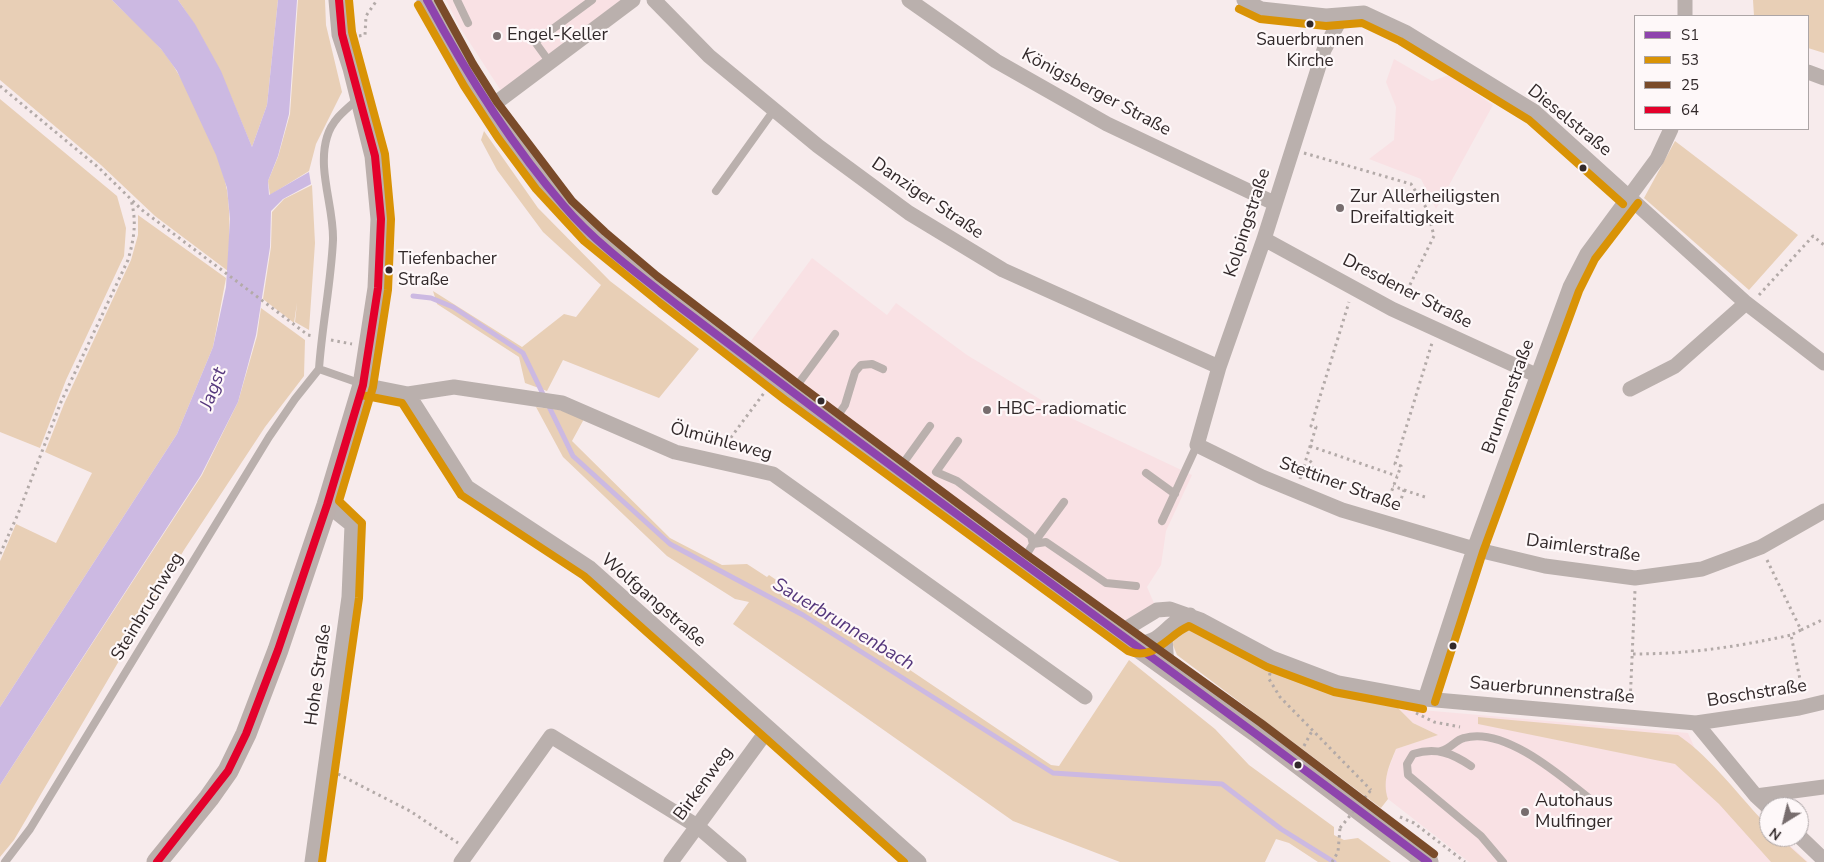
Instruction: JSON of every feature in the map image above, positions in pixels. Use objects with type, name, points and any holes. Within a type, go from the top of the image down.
[{"type":"main road","points":[[157,862],[191,822],[228,771],[246,734],[278,650],[327,505],[363,384],[378,288],[381,219],[374,156],[353,68],[342,34],[339,0]]},
{"type":"main road","points":[[353,68],[354,36],[352,12],[354,0]]},
{"type":"main road","points":[[427,0],[464,69],[489,108],[565,208],[598,239],[651,284],[792,392],[1428,862]]},
{"type":"street","points":[[489,108],[551,64],[633,0]]},
{"type":"street","name":"Danziger Straße","points":[[654,0],[709,56],[818,146],[909,214],[1003,270],[1219,367]]},
{"type":"street","name":"Königsberger Straße","points":[[909,0],[996,61],[1107,124],[1274,203]]},
{"type":"street","name":"Dieselstraße","points":[[1244,0],[1261,8],[1300,6],[1342,16],[1364,12],[1405,32],[1535,112],[1746,303],[1824,363]]},
{"type":"street","points":[[1685,0],[1685,15]]},
{"type":"street","name":"Kolpingstraße","points":[[1198,445],[1219,367],[1264,239],[1324,50],[1342,16]]},
{"type":"street","points":[[1809,72],[1824,78]]},
{"type":"street","name":"Brunnenstraße","points":[[1425,699],[1474,549],[1536,375],[1570,287],[1587,254],[1657,159],[1672,130]]},
{"type":"street","name":"Dresdener Straße","points":[[1264,239],[1397,312],[1536,375]]},
{"type":"street","points":[[1630,389],[1675,366],[1746,303]]},
{"type":"street","points":[[363,384],[408,394]]},
{"type":"street","name":"Ölmühleweg","points":[[408,394],[454,387],[562,403],[675,452],[773,474],[1085,697]]},
{"type":"street","name":"Wolfgangstraße","points":[[408,394],[467,487],[590,568],[919,862]]},
{"type":"street","name":"Stettiner Straße","points":[[1198,445],[1296,491],[1342,510],[1383,514],[1474,549]]},
{"type":"street","name":"Hohe Straße","points":[[312,862],[349,597],[352,525],[327,505]]},
{"type":"street","name":"Daimlerstraße","points":[[1474,549],[1545,566],[1635,578],[1702,569],[1761,547],[1824,511]]},
{"type":"street","name":"Sauerbrunnenstraße","points":[[1126,638],[1134,634],[1147,615],[1157,610],[1170,609],[1190,615],[1272,658],[1338,683],[1399,696],[1425,699],[1696,723]]},
{"type":"street","points":[[1126,638],[1150,643],[1180,618],[1190,615]]},
{"type":"street","points":[[1167,668],[1165,637],[1168,629]]},
{"type":"street","name":"Boschstraße","points":[[1696,723],[1824,702]]},
{"type":"street","points":[[1696,723],[1759,799]]},
{"type":"street","name":"Birkenweg","points":[[671,862],[768,728]]},
{"type":"street","points":[[465,856],[551,736],[697,826],[738,862]]},
{"type":"street","points":[[1756,796],[1824,787]]},
{"type":"street","points":[[1809,845],[1824,859]]},
{"type":"lane","points":[[456,0],[468,23]]},
{"type":"lane","points":[[551,64],[535,42],[593,0]]},
{"type":"lane","points":[[359,98],[333,123],[327,138],[324,156],[333,237],[328,306],[321,338],[319,369],[363,384]]},
{"type":"lane","points":[[716,191],[774,110]]},
{"type":"lane","points":[[792,392],[835,334]]},
{"type":"lane","points":[[833,422],[845,405],[855,372],[861,365],[872,364],[884,370]]},
{"type":"lane","name":"Steinbruchweg","points":[[5,862],[30,829],[269,437],[295,399],[319,369]]},
{"type":"lane","points":[[898,471],[930,426]]},
{"type":"lane","points":[[924,490],[958,441]]},
{"type":"lane","points":[[1162,521],[1198,445]]},
{"type":"lane","points":[[936,472],[957,481],[1009,519],[1031,536],[1033,544]]},
{"type":"lane","points":[[1146,474],[1176,494]]},
{"type":"lane","points":[[1021,563],[1064,502]]},
{"type":"lane","points":[[1033,544],[1046,542],[1106,583],[1136,586]]},
{"type":"lane","points":[[1503,862],[1481,836],[1421,788],[1408,775],[1407,764],[1413,754],[1426,750],[1449,749],[1463,738],[1486,738],[1509,743],[1544,763],[1590,799]]},
{"type":"lane","points":[[1441,750],[1471,766]]},
{"type":"path","points":[[354,36],[365,35],[366,16],[377,0]]},
{"type":"path","points":[[0,86],[99,168],[142,210],[308,335],[369,348]]},
{"type":"path","points":[[1292,149],[1411,184],[1427,209],[1434,236],[1397,312]]},
{"type":"path","points":[[0,554],[18,514],[61,402],[128,260],[134,236],[135,214],[130,198]]},
{"type":"path","points":[[1746,303],[1761,294],[1813,236],[1824,246]]},
{"type":"path","points":[[1296,491],[1316,427],[1311,426],[1353,288]]},
{"type":"path","points":[[1383,514],[1400,466],[1395,464],[1436,330]]},
{"type":"path","points":[[714,461],[774,378]]},
{"type":"path","points":[[1310,446],[1397,476]]},
{"type":"path","points":[[1302,474],[1311,472],[1314,464],[1307,458]]},
{"type":"path","points":[[1393,486],[1428,498]]},
{"type":"path","points":[[1383,514],[1400,503],[1404,490]]},
{"type":"path","points":[[1761,547],[1801,630]]},
{"type":"path","points":[[1629,717],[1635,578]]},
{"type":"path","points":[[1633,654],[1694,653],[1734,648],[1790,635],[1824,619]]},
{"type":"path","points":[[1790,635],[1806,706]]},
{"type":"path","points":[[1272,658],[1269,680],[1280,697],[1371,790],[1340,828],[1338,852],[1332,862]]},
{"type":"path","points":[[1399,696],[1422,718],[1450,726],[1466,727]]},
{"type":"path","points":[[1302,748],[1312,731]]},
{"type":"path","points":[[325,767],[410,811],[465,856]]},
{"type":"shaded area","points":[[0,0],[112,0],[161,49],[180,77],[201,116],[224,175],[229,210],[228,271],[155,216],[101,165],[0,80]]},
{"type":"shaded area","points":[[178,0],[278,0],[267,105],[252,147],[228,90],[201,35]]},
{"type":"shaded area","points":[[298,0],[325,0],[326,25],[342,92],[316,144],[309,171],[270,195],[268,181],[278,157],[290,114]]},
{"type":"shaded area","points":[[446,0],[633,0],[505,97],[459,26]]},
{"type":"shaded area","points":[[1753,0],[1824,0],[1824,53],[1809,48],[1809,15],[1754,15]]},
{"type":"shaded area","name":"Zur Allerheiligsten Dreifaltigkeit","points":[[1394,59],[1432,81],[1449,75],[1493,105],[1436,209],[1421,179],[1369,159],[1394,140],[1396,107],[1386,82]]},
{"type":"shaded area","points":[[0,99],[117,196],[126,228],[124,256],[66,380],[40,448],[0,432]]},
{"type":"shaded area","points":[[484,131],[538,208],[610,281],[699,349],[659,398],[563,360],[547,391],[525,383],[519,357],[437,304],[433,291],[522,347],[564,314],[576,317],[601,285],[543,232],[497,170],[481,140]]},
{"type":"shaded area","points":[[1675,141],[1798,235],[1749,290],[1644,198]]},
{"type":"shaded area","points":[[312,185],[315,243],[309,330],[295,322],[297,303],[294,323],[263,299],[271,247],[272,212],[284,199]]},
{"type":"shaded area","points":[[138,215],[226,278],[213,347],[177,434],[0,707],[0,561],[16,524],[56,543],[92,473],[45,452],[64,404],[131,260],[138,235]]},
{"type":"shaded area","points":[[812,258],[887,315],[896,303],[967,355],[1071,418],[1192,475],[1166,531],[1161,565],[1147,587],[1157,610],[1134,635],[748,345]]},
{"type":"shaded area","points":[[261,308],[305,340],[304,376],[265,427],[184,550],[14,840],[0,857],[0,785],[202,475],[238,402],[257,336]]},
{"type":"shaded area","points":[[536,407],[560,410],[584,419],[572,441],[670,538],[722,565],[747,564],[767,577],[769,575],[1051,765],[1059,766],[1129,660],[1215,729],[1249,765],[1334,827],[1334,835],[1344,840],[1358,838],[1391,862],[1318,862],[1289,843],[1276,839],[1265,862],[1120,862],[1013,821],[733,624],[749,602],[735,599],[667,556],[563,457]]},
{"type":"shaded area","points":[[1180,618],[1272,658],[1399,696],[1398,708],[1413,723],[1438,735],[1396,749],[1386,780],[1388,799],[1381,808],[1177,655],[1173,645],[1174,622]]},
{"type":"shaded area","points":[[1398,708],[1688,733],[1701,762],[1759,817],[1759,847],[1792,847],[1808,862],[1469,862],[1388,799],[1384,788],[1387,773],[1396,749],[1437,735],[1413,723]]},
{"type":"shaded area","points":[[1478,717],[1678,735],[1703,755],[1759,816],[1759,847],[1790,847],[1807,862],[1771,862],[1719,804],[1675,764],[1478,724]]},
{"type":"water","name":"Jagst","points":[[112,0],[178,0],[195,24],[221,71],[252,147],[267,105],[278,0],[297,0],[289,114],[278,156],[268,181],[269,195],[309,172],[311,184],[283,199],[271,211],[270,247],[256,335],[238,402],[201,475],[0,785],[0,707],[177,434],[213,347],[226,287],[230,219],[227,188],[216,155],[177,71],[161,49]]},
{"type":"waterway","name":"Sauerbrunnenbach","points":[[413,296],[431,298],[453,307],[523,353],[573,456],[670,544],[803,615],[1053,773],[1222,784],[1281,829],[1334,862]]},
{"type":"transit line","name":"64","points":[[157,862],[228,771],[246,734],[278,650],[327,505],[363,385],[378,288],[381,219],[375,156],[342,34],[339,0]]},
{"type":"transit line","name":"53","points":[[322,862],[359,598],[362,523],[339,501],[373,387],[388,290],[391,219],[385,154],[352,32],[349,0]]},
{"type":"transit line","name":"S1","points":[[427,0],[457,54],[507,132],[564,206],[604,246],[680,307],[835,424],[1428,862]]},
{"type":"transit line","name":"25","points":[[438,0],[473,64],[497,102],[572,201],[605,232],[657,276],[798,384],[1027,555],[1261,723],[1434,854]]},
{"type":"transit line","name":"53","points":[[418,5],[464,86],[498,138],[536,189],[584,241],[785,400],[1128,651],[1146,653],[1161,646],[1189,626],[1267,667],[1334,692],[1423,709]]},
{"type":"transit line","name":"53","points":[[1239,9],[1260,19],[1326,26],[1362,23],[1400,41],[1529,120],[1623,204]]},
{"type":"transit line","name":"53","points":[[1435,702],[1483,552],[1579,291],[1595,259],[1638,203]]},
{"type":"transit line","name":"53","points":[[361,395],[402,403],[461,495],[584,576],[904,862]]},
{"type":"place","name":"Sauerbrunnen Kirche","points":[[1310,24]]},
{"type":"place","name":"Engel-Keller","points":[[497,36]]},
{"type":"place","name":"Zur Allerheiligsten Dreifaltigkeit","points":[[1340,208]]},
{"type":"place","name":"Tiefenbacher Straße","points":[[389,270]]},
{"type":"place","name":"HBC-radiomatic","points":[[987,410]]},
{"type":"place","name":"Autohaus Mulfinger","points":[[1525,812]]}]
